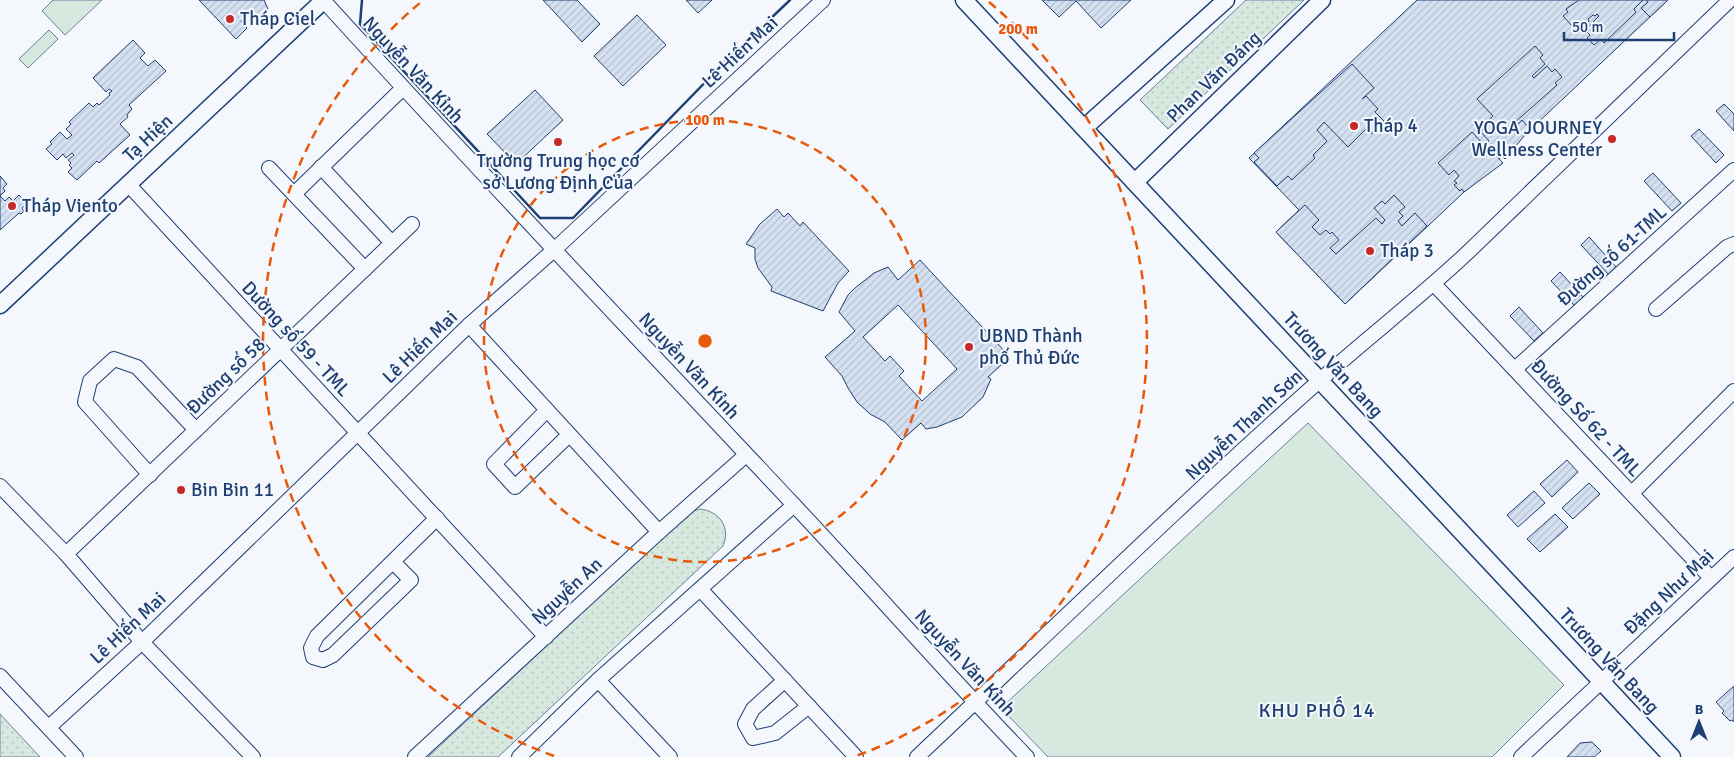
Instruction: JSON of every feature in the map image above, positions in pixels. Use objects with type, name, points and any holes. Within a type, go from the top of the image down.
[{"type":"street","name":"Nguyễn Văn Kỉnh","points":[[324,0],[402,88],[794,504],[975,703],[1027,757]]},
{"type":"street","name":"Tạ Hiện","points":[[0,305],[324,0]]},
{"type":"street","name":"Lê Hiến Mai","points":[[49,727],[142,642],[469,325],[555,249],[823,0]]},
{"type":"street","name":"Trương Văn Bang","points":[[964,0],[1672,757]]},
{"type":"street","points":[[1084,128],[1226,0]]},
{"type":"street","name":"Phan Văn Đáng","points":[[1135,182],[1322,0]]},
{"type":"street","name":"Nguyễn Thanh Sơn","points":[[917,757],[1320,380],[1434,284],[1730,0]]},
{"type":"street","points":[[294,194],[402,88]]},
{"type":"street","points":[[320,167],[392,243]]},
{"type":"street","points":[[269,168],[365,269]]},
{"type":"street","name":"Đường số 61-TML","points":[[1515,369],[1734,170]]},
{"type":"street","name":"Dường số 59 - TML","points":[[128,184],[546,637]]},
{"type":"street","name":"Đường số 58","points":[[66,554],[412,224]]},
{"type":"street","points":[[1656,309],[1727,247],[1734,244]]},
{"type":"street","name":"Đường Số 62 - TML","points":[[1434,284],[1711,578]]},
{"type":"street","points":[[469,325],[660,532]]},
{"type":"street","points":[[150,475],[85,402],[90,381],[114,359],[137,367],[196,430]]},
{"type":"street","points":[[1632,493],[1734,391]]},
{"type":"street","points":[[547,410],[494,464],[515,487],[570,434]]},
{"type":"street","name":"Nguyễn An","points":[[415,757],[746,455]]},
{"type":"street","points":[[0,486],[66,554],[142,642],[254,757]]},
{"type":"street","points":[[519,757],[598,680],[701,590],[794,504]]},
{"type":"street","points":[[393,562],[411,580],[333,656],[323,660],[313,657],[311,648],[317,636],[437,518]]},
{"type":"street","name":"Đặng Như Mai","points":[[1522,757],[1734,557]]},
{"type":"street","points":[[701,590],[856,757]]},
{"type":"street","points":[[0,676],[76,757]]},
{"type":"street","points":[[598,680],[670,757]]},
{"type":"street","points":[[785,680],[753,709],[745,724],[753,738],[775,732],[809,706]]},
{"type":"shaded area","points":[[53,0],[102,0],[65,35],[42,11]]},
{"type":"shaded area","points":[[1246,0],[1304,0],[1168,129],[1140,100]]},
{"type":"shaded area","points":[[49,30],[58,39],[28,68],[19,59]]},
{"type":"shaded area","points":[[1308,423],[1564,685],[1492,757],[1048,757],[1001,708]]},
{"type":"shaded area","points":[[700,509],[713,513],[722,521],[725,532],[723,546],[498,757],[428,757],[690,512]]},
{"type":"shaded area","points":[[0,714],[40,757],[0,757]]},
{"type":"building","name":"Tháp Ciel","points":[[199,0],[264,0],[268,9],[256,20],[250,13],[247,16],[241,11],[239,13],[244,18],[241,21],[247,28],[236,39]]},
{"type":"building","points":[[543,0],[577,0],[600,24],[582,42]]},
{"type":"building","points":[[686,0],[712,0],[698,13]]},
{"type":"building","points":[[1042,0],[1131,0],[1101,28],[1076,1],[1059,17]]},
{"type":"building","points":[[1417,0],[1668,0],[1345,304],[1276,232],[1299,210],[1249,158]]},
{"type":"building","points":[[1579,0],[1643,0],[1634,9],[1636,12],[1604,43],[1601,39],[1594,45],[1587,38],[1590,35],[1585,30],[1599,16],[1597,14],[1588,19],[1589,21],[1581,29],[1577,24],[1573,27],[1563,16],[1568,12],[1566,9]]},
{"type":"building","points":[[1646,0],[1668,0],[1650,17],[1641,8],[1648,2]]},
{"type":"building","points":[[637,15],[666,45],[623,86],[594,56]]},
{"type":"building","points":[[133,40],[145,53],[140,58],[148,66],[155,60],[166,71],[129,105],[132,109],[127,115],[128,117],[120,124],[130,135],[99,163],[97,161],[77,180],[68,172],[72,168],[68,160],[74,155],[72,153],[66,158],[63,154],[57,160],[46,149],[60,132],[67,139],[72,135],[66,129],[71,124],[69,122],[89,103],[93,107],[97,103],[99,105],[110,95],[109,93],[112,91],[109,89],[106,92],[93,78]]},
{"type":"building","points":[[1535,46],[1543,55],[1540,58],[1545,64],[1532,76],[1534,78],[1547,66],[1552,72],[1555,69],[1562,77],[1555,83],[1557,85],[1513,124],[1515,127],[1522,120],[1530,129],[1505,159],[1494,148],[1491,150],[1503,163],[1464,192],[1462,189],[1460,191],[1454,185],[1457,183],[1454,181],[1459,176],[1454,170],[1449,175],[1438,163],[1472,132],[1484,145],[1489,141],[1481,132],[1483,129],[1481,127],[1493,116],[1477,99]]},
{"type":"building","name":"Tháp 4","points":[[1352,64],[1374,88],[1362,99],[1366,96],[1378,109],[1375,112],[1384,121],[1371,134],[1366,129],[1348,147],[1324,122],[1317,130],[1327,141],[1313,155],[1315,158],[1292,180],[1288,176],[1277,186],[1254,162],[1259,158],[1254,153]]},
{"type":"building","points":[[535,90],[563,120],[516,164],[487,134]]},
{"type":"building","points":[[1724,104],[1734,114],[1734,131],[1716,111]]},
{"type":"building","points":[[1699,129],[1724,155],[1716,163],[1691,136]]},
{"type":"building","points":[[1653,173],[1681,203],[1672,211],[1644,181]]},
{"type":"building","points":[[0,176],[7,184],[3,188],[5,191],[0,196]]},
{"type":"building","name":"Tháp Viento","points":[[19,195],[27,203],[22,208],[24,211],[21,214],[19,213],[0,230],[0,196],[5,201],[9,197],[13,201]]},
{"type":"building","name":"Tháp 3","points":[[1394,195],[1405,207],[1399,212],[1403,216],[1398,221],[1402,226],[1415,213],[1427,226],[1345,304],[1276,232],[1305,205],[1319,220],[1312,227],[1320,235],[1326,230],[1330,234],[1332,232],[1339,240],[1330,248],[1336,254],[1376,218],[1382,224],[1385,220],[1374,208],[1382,201],[1385,204]]},
{"type":"building","points":[[777,209],[784,217],[788,213],[800,226],[803,222],[849,271],[838,283],[823,311],[771,291],[772,287],[758,268],[755,259],[755,248],[746,244],[760,224]]},
{"type":"building","points":[[1589,237],[1617,268],[1609,275],[1581,245]]},
{"type":"building","name":"UBND Thành phố Thủ Đức","points":[[920,260],[1010,357],[988,377],[991,379],[983,397],[962,417],[937,427],[926,429],[921,423],[902,440],[885,422],[870,414],[857,402],[842,376],[825,357],[855,331],[839,312],[848,295],[874,273],[888,267],[898,280]],"holes":[[[898,305],[957,369],[922,401],[899,376],[904,371],[890,356],[885,361],[863,337]]]},
{"type":"building","points":[[1560,272],[1584,298],[1575,306],[1551,281]]},
{"type":"building","points":[[1519,307],[1543,333],[1534,341],[1510,316]]},
{"type":"building","points":[[1567,460],[1578,472],[1552,497],[1540,484]]},
{"type":"building","points":[[1589,483],[1600,494],[1573,519],[1562,508]]},
{"type":"building","points":[[1534,491],[1545,503],[1518,527],[1507,515]]},
{"type":"building","points":[[1555,514],[1568,527],[1540,552],[1527,539]]},
{"type":"building","points":[[1734,686],[1734,722],[1730,721],[1722,713],[1724,711],[1716,702]]},
{"type":"building","points":[[1592,742],[1601,751],[1594,757],[1567,757],[1580,743]]},
{"type":"wall","points":[[362,0],[360,24],[540,218],[573,218],[721,66],[790,0]]},
{"type":"place","name":"Tháp Ciel","points":[[230,19]]},
{"type":"place","name":"Tháp 4","points":[[1354,126]]},
{"type":"place","name":"YOGA JOURNEY Wellness Center","points":[[1612,139]]},
{"type":"place","name":"Trường Trung học cơ sở Lương Định Của","points":[[558,142]]},
{"type":"place","name":"Tháp Viento","points":[[12,206]]},
{"type":"place","name":"Tháp 3","points":[[1370,251]]},
{"type":"place","name":"UBND Thành phố Thủ Đức","points":[[969,347]]},
{"type":"place","name":"Bin Bin 11","points":[[181,490]]},
{"type":"district","name":"KHU PHỐ 14","points":[[1317,710]]}]
